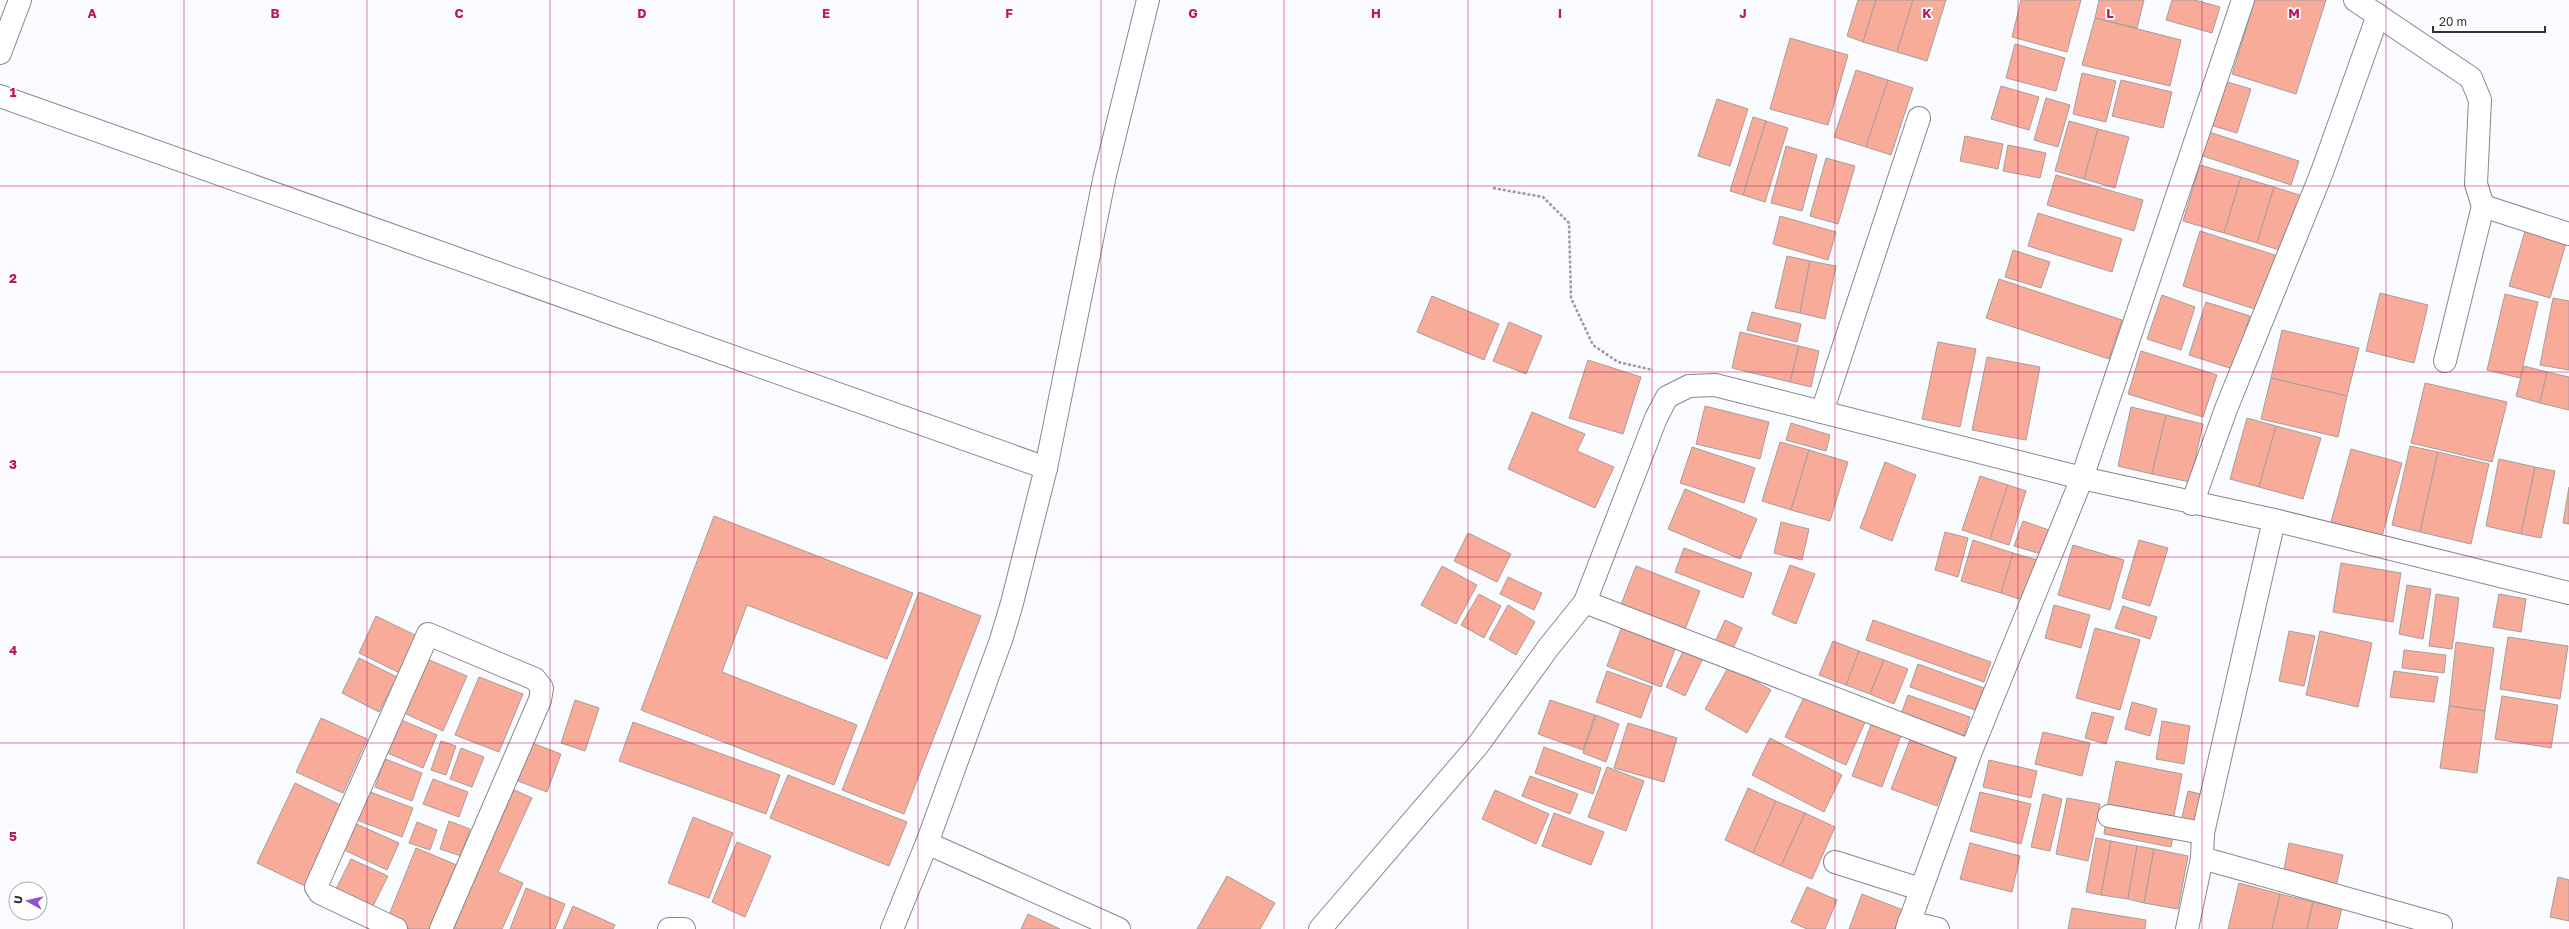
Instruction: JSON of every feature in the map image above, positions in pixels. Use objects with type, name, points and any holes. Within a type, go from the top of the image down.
[{"type":"street","points":[[0,53],[20,0]]},
{"type":"street","points":[[892,929],[927,843],[1001,640],[1046,468],[1105,175],[1148,0]]},
{"type":"street","points":[[1938,929],[1908,926],[1920,889],[1971,751],[2082,478],[2243,0]]},
{"type":"street","points":[[2354,0],[2471,78],[2480,100],[2476,184],[2483,206],[2445,361]]},
{"type":"street","points":[[2192,504],[2226,409],[2322,172],[2378,15]]},
{"type":"street","points":[[0,96],[1046,468]]},
{"type":"street","points":[[1822,412],[1919,118]]},
{"type":"street","points":[[2483,206],[2569,234]]},
{"type":"street","points":[[1320,929],[1478,745],[1548,648],[1585,602],[1656,418],[1667,397],[1689,386],[1715,385],[2082,478],[2192,504],[2274,520],[2569,593]]},
{"type":"street","points":[[2187,929],[2202,858],[2203,833],[2274,520]]},
{"type":"street","points":[[1585,602],[1971,751]]},
{"type":"street","points":[[396,929],[320,893],[316,887],[428,634],[535,679],[542,688],[540,700],[441,929]]},
{"type":"street","points":[[2109,816],[2203,833]]},
{"type":"street","points":[[927,843],[1119,929]]},
{"type":"street","points":[[2202,858],[2441,925]]},
{"type":"street","points":[[1835,862],[1920,889]]},
{"type":"street","points":[[668,929],[684,929]]},
{"type":"path","points":[[1493,188],[1543,197],[1569,223],[1571,298],[1593,345],[1618,362],[1656,371]]},
{"type":"building","points":[[1858,0],[1876,0],[1863,42],[1847,36]]},
{"type":"building","points":[[1876,0],[1913,0],[1897,52],[1863,42]]},
{"type":"building","points":[[1913,0],[1946,0],[1927,61],[1897,52]]},
{"type":"building","points":[[2021,0],[2081,0],[2067,52],[2012,37]]},
{"type":"building","points":[[2099,0],[2144,0],[2137,28],[2095,18]]},
{"type":"building","points":[[2172,0],[2195,0],[2220,7],[2212,33],[2166,20]]},
{"type":"building","points":[[2255,0],[2326,0],[2296,94],[2232,74]]},
{"type":"building","points":[[2095,18],[2181,40],[2170,86],[2082,65]]},
{"type":"building","points":[[1790,38],[1848,55],[1828,125],[1770,109]]},
{"type":"building","points":[[2015,44],[2065,58],[2056,91],[2006,78]]},
{"type":"building","points":[[1856,70],[1888,80],[1866,147],[1834,137]]},
{"type":"building","points":[[2082,73],[2116,81],[2106,122],[2073,114]]},
{"type":"building","points":[[1888,80],[1913,88],[1891,155],[1866,147]]},
{"type":"building","points":[[2121,80],[2172,92],[2163,128],[2112,116]]},
{"type":"building","points":[[2221,80],[2251,89],[2237,133],[2207,124]]},
{"type":"building","points":[[2001,86],[2039,97],[2029,130],[1991,119]]},
{"type":"building","points":[[2046,98],[2070,105],[2058,147],[2034,140]]},
{"type":"building","points":[[1717,99],[1748,109],[1730,166],[1698,156]]},
{"type":"building","points":[[1753,117],[1766,121],[1743,195],[1730,191]]},
{"type":"building","points":[[1766,121],[1788,128],[1765,202],[1743,195]]},
{"type":"building","points":[[2069,121],[2098,129],[2084,179],[2055,171]]},
{"type":"building","points":[[2098,129],[2129,137],[2115,188],[2084,179]]},
{"type":"building","points":[[2206,131],[2299,161],[2291,185],[2197,154]]},
{"type":"building","points":[[1965,136],[2003,144],[1998,169],[1960,161]]},
{"type":"building","points":[[2008,145],[2046,153],[2040,178],[2003,171]]},
{"type":"building","points":[[1786,146],[1817,155],[1802,211],[1771,203]]},
{"type":"building","points":[[1826,158],[1855,166],[1838,224],[1810,216]]},
{"type":"building","points":[[2200,165],[2241,177],[2224,233],[2183,221]]},
{"type":"building","points":[[2056,175],[2143,200],[2134,231],[2047,205]]},
{"type":"building","points":[[2241,177],[2274,187],[2257,243],[2224,233]]},
{"type":"building","points":[[2274,187],[2306,197],[2289,253],[2257,243]]},
{"type":"building","points":[[2038,213],[2122,239],[2112,272],[2028,246]]},
{"type":"building","points":[[1780,216],[1836,232],[1828,260],[1773,244]]},
{"type":"building","points":[[2200,231],[2281,257],[2264,312],[2183,286]]},
{"type":"building","points":[[2525,231],[2566,243],[2550,298],[2509,286]]},
{"type":"building","points":[[2013,250],[2050,262],[2041,288],[2005,277]]},
{"type":"building","points":[[1787,256],[1810,261],[1800,313],[1775,308]]},
{"type":"building","points":[[1810,261],[1836,266],[1825,319],[1800,313]]},
{"type":"building","points":[[1999,279],[2122,320],[2109,359],[1986,318]]},
{"type":"building","points":[[2380,293],[2428,305],[2414,363],[2366,351]]},
{"type":"building","points":[[2505,294],[2538,302],[2520,378],[2487,370]]},
{"type":"building","points":[[2162,295],[2195,307],[2181,350],[2147,339]]},
{"type":"building","points":[[1432,296],[1499,324],[1484,360],[1417,332]]},
{"type":"building","points":[[2553,298],[2569,301],[2569,370],[2540,365]]},
{"type":"building","points":[[2206,302],[2250,316],[2233,369],[2189,355]]},
{"type":"building","points":[[1752,312],[1801,324],[1797,342],[1747,330]]},
{"type":"building","points":[[1509,322],[1542,336],[1526,374],[1493,361]]},
{"type":"building","points":[[2282,330],[2359,348],[2347,396],[2271,378]]},
{"type":"building","points":[[1740,332],[1799,346],[1790,382],[1732,368]]},
{"type":"building","points":[[1938,342],[1976,349],[1960,427],[1922,419]]},
{"type":"building","points":[[1799,346],[1819,351],[1811,387],[1790,382]]},
{"type":"building","points":[[2141,351],[2217,375],[2203,417],[2128,394]]},
{"type":"building","points":[[1987,357],[2040,367],[2026,440],[1972,430]]},
{"type":"building","points":[[1588,360],[1641,377],[1623,434],[1569,418]]},
{"type":"building","points":[[2524,366],[2547,372],[2540,403],[2516,396]]},
{"type":"building","points":[[2547,372],[2569,377],[2569,410],[2540,403]]},
{"type":"building","points":[[2271,378],[2347,396],[2338,437],[2261,419]]},
{"type":"building","points":[[2425,383],[2507,402],[2492,462],[2411,443]]},
{"type":"building","points":[[1705,406],[1769,422],[1760,459],[1696,444]]},
{"type":"building","points":[[2131,407],[2166,415],[2152,474],[2118,466]]},
{"type":"building","points":[[1532,412],[1585,434],[1577,451],[1614,467],[1595,508],[1508,469]]},
{"type":"building","points":[[2166,415],[2203,424],[2190,482],[2152,474]]},
{"type":"building","points":[[2247,418],[2276,426],[2259,487],[2230,479]]},
{"type":"building","points":[[1791,423],[1830,435],[1826,451],[1786,440]]},
{"type":"building","points":[[2276,426],[2321,438],[2303,499],[2259,487]]},
{"type":"building","points":[[1780,442],[1809,450],[1791,510],[1762,501]]},
{"type":"building","points":[[2410,446],[2438,452],[2420,532],[2392,525]]},
{"type":"building","points":[[1692,447],[1755,468],[1744,503],[1680,483]]},
{"type":"building","points":[[2351,449],[2402,463],[2382,536],[2331,522]]},
{"type":"building","points":[[1809,450],[1848,462],[1830,521],[1791,510]]},
{"type":"building","points":[[2438,452],[2489,464],[2471,544],[2420,532]]},
{"type":"building","points":[[2499,459],[2535,467],[2521,534],[2486,526]]},
{"type":"building","points":[[1885,462],[1916,475],[1892,541],[1860,528]]},
{"type":"building","points":[[2535,467],[2555,471],[2541,538],[2521,534]]},
{"type":"building","points":[[1980,476],[2008,485],[1990,539],[1962,530]]},
{"type":"building","points":[[2008,485],[2026,491],[2009,545],[1990,539]]},
{"type":"building","points":[[2569,487],[2569,524],[2563,523]]},
{"type":"building","points":[[1685,489],[1757,519],[1740,559],[1668,529]]},
{"type":"building","points":[[714,516],[913,593],[887,659],[747,605],[722,672],[857,725],[834,785],[641,710]]},
{"type":"building","points":[[2023,521],[2049,530],[2041,554],[2014,546]]},
{"type":"building","points":[[1781,522],[1809,529],[1802,560],[1774,553]]},
{"type":"building","points":[[1945,532],[1968,538],[1958,577],[1935,570]]},
{"type":"building","points":[[1468,533],[1511,554],[1497,582],[1454,561]]},
{"type":"building","points":[[1973,540],[2013,553],[2001,593],[1961,581]]},
{"type":"building","points":[[2139,540],[2168,548],[2150,606],[2122,598]]},
{"type":"building","points":[[2073,545],[2124,560],[2110,610],[2058,595]]},
{"type":"building","points":[[1684,548],[1752,573],[1743,598],[1675,572]]},
{"type":"building","points":[[2013,553],[2037,560],[2025,601],[2001,593]]},
{"type":"building","points":[[2341,563],[2401,573],[2393,622],[2333,612]]},
{"type":"building","points":[[1790,565],[1815,574],[1796,624],[1772,614]]},
{"type":"building","points":[[1442,566],[1477,585],[1456,624],[1421,605]]},
{"type":"building","points":[[1636,566],[1700,591],[1684,632],[1620,607]]},
{"type":"building","points":[[1508,577],[1542,593],[1534,610],[1500,594]]},
{"type":"building","points":[[2407,585],[2431,589],[2423,639],[2399,634]]},
{"type":"building","points":[[919,592],[981,616],[904,814],[842,790]]},
{"type":"building","points":[[1479,594],[1501,606],[1484,638],[1461,625]]},
{"type":"building","points":[[2436,594],[2459,598],[2452,649],[2429,646]]},
{"type":"building","points":[[2499,594],[2526,599],[2521,632],[2493,627]]},
{"type":"building","points":[[1508,605],[1535,622],[1516,655],[1489,639]]},
{"type":"building","points":[[2054,605],[2090,615],[2081,648],[2045,638]]},
{"type":"building","points":[[2123,606],[2157,617],[2150,639],[2115,628]]},
{"type":"building","points":[[376,616],[421,638],[404,675],[359,653]]},
{"type":"building","points":[[1725,620],[1742,628],[1733,649],[1715,642]]},
{"type":"building","points":[[1873,620],[1991,662],[1984,682],[1866,640]]},
{"type":"building","points":[[1624,621],[1678,641],[1661,687],[1607,666]]},
{"type":"building","points":[[2095,628],[2140,640],[2120,710],[2076,698]]},
{"type":"building","points":[[2289,631],[2315,636],[2304,686],[2279,681]]},
{"type":"building","points":[[2320,631],[2372,643],[2358,707],[2306,695]]},
{"type":"building","points":[[2508,637],[2568,646],[2560,699],[2500,689]]},
{"type":"building","points":[[1833,641],[1859,651],[1846,685],[1819,675]]},
{"type":"building","points":[[2456,642],[2494,648],[2485,711],[2449,706]]},
{"type":"building","points":[[1687,643],[1706,652],[1685,696],[1666,687]]},
{"type":"building","points":[[2404,650],[2446,655],[2444,673],[2402,668]]},
{"type":"building","points":[[1859,651],[1884,660],[1870,694],[1846,685]]},
{"type":"building","points":[[359,658],[397,677],[379,712],[342,693]]},
{"type":"building","points":[[427,659],[467,676],[443,731],[404,713]]},
{"type":"building","points":[[1884,660],[1908,669],[1894,704],[1870,694]]},
{"type":"building","points":[[1918,664],[1984,688],[1975,710],[1910,687]]},
{"type":"building","points":[[1729,666],[1771,690],[1747,733],[1705,709]]},
{"type":"building","points":[[1607,671],[1652,687],[1641,718],[1596,702]]},
{"type":"building","points":[[2394,671],[2438,677],[2434,702],[2390,697]]},
{"type":"building","points":[[479,677],[523,694],[499,752],[455,735]]},
{"type":"building","points":[[1806,693],[1866,720],[1846,765],[1785,737]]},
{"type":"building","points":[[1908,695],[1970,717],[1963,739],[1900,717]]},
{"type":"building","points":[[2502,696],[2558,705],[2551,748],[2495,739]]},
{"type":"building","points":[[575,700],[599,708],[585,751],[561,743]]},
{"type":"building","points":[[1550,700],[1595,715],[1583,750],[1538,734]]},
{"type":"building","points":[[2132,702],[2157,709],[2150,736],[2125,729]]},
{"type":"building","points":[[2449,706],[2485,711],[2477,773],[2440,768]]},
{"type":"building","points":[[2092,712],[2114,717],[2106,744],[2085,738]]},
{"type":"building","points":[[1596,715],[1619,724],[1606,762],[1583,753]]},
{"type":"building","points":[[321,718],[367,739],[343,793],[296,772]]},
{"type":"building","points":[[399,719],[437,735],[423,768],[385,752]]},
{"type":"building","points":[[2162,721],[2190,726],[2184,764],[2156,759]]},
{"type":"building","points":[[633,722],[780,775],[766,814],[619,761]]},
{"type":"building","points":[[1872,722],[1902,733],[1882,787],[1852,776]]},
{"type":"building","points":[[1628,723],[1677,738],[1664,782],[1614,768]]},
{"type":"building","points":[[2043,732],[2090,743],[2082,776],[2035,764]]},
{"type":"building","points":[[1770,738],[1842,775],[1824,812],[1752,775]]},
{"type":"building","points":[[1910,740],[1956,757],[1937,806],[1891,789]]},
{"type":"building","points":[[441,741],[456,746],[446,775],[431,770]]},
{"type":"building","points":[[532,743],[561,754],[547,792],[518,781]]},
{"type":"building","points":[[1544,747],[1601,768],[1593,794],[1535,773]]},
{"type":"building","points":[[461,748],[484,757],[472,787],[450,779]]},
{"type":"building","points":[[385,759],[422,773],[412,801],[375,787]]},
{"type":"building","points":[[1989,760],[2037,771],[2031,798],[1983,787]]},
{"type":"building","points":[[2116,761],[2182,774],[2173,821],[2107,808]]},
{"type":"building","points":[[1607,767],[1644,781],[1626,831],[1588,817]]},
{"type":"building","points":[[788,775],[907,822],[889,866],[770,818]]},
{"type":"building","points":[[1530,776],[1578,794],[1570,814],[1522,796]]},
{"type":"building","points":[[433,779],[468,792],[459,817],[423,804]]},
{"type":"building","points":[[295,783],[347,808],[309,888],[257,863]]},
{"type":"building","points":[[508,787],[532,798],[498,872],[523,883],[502,929],[444,929]]},
{"type":"building","points":[[1748,788],[1776,801],[1753,853],[1725,840]]},
{"type":"building","points":[[365,790],[413,808],[402,837],[354,819]]},
{"type":"building","points":[[1495,790],[1549,814],[1536,844],[1482,819]]},
{"type":"building","points":[[2188,791],[2209,796],[2201,830],[2180,826]]},
{"type":"building","points":[[1980,792],[2031,804],[2021,844],[1970,831]]},
{"type":"building","points":[[2043,794],[2062,799],[2050,851],[2031,847]]},
{"type":"building","points":[[2067,798],[2100,804],[2088,861],[2056,854]]},
{"type":"building","points":[[1776,801],[1805,813],[1781,866],[1753,853]]},
{"type":"building","points":[[1554,813],[1604,832],[1591,865],[1542,846]]},
{"type":"building","points":[[1805,813],[1835,827],[1812,879],[1781,866]]},
{"type":"building","points":[[693,817],[733,833],[709,898],[668,883]]},
{"type":"building","points":[[2106,819],[2174,831],[2171,847],[2104,834]]},
{"type":"building","points":[[449,821],[470,829],[461,856],[440,849]]},
{"type":"building","points":[[352,822],[399,843],[387,870],[340,848]]},
{"type":"building","points":[[417,822],[437,830],[430,850],[409,843]]},
{"type":"building","points":[[2096,838],[2111,841],[2101,895],[2086,892]]},
{"type":"building","points":[[2111,841],[2137,846],[2128,899],[2101,895]]},
{"type":"building","points":[[737,842],[771,856],[745,917],[712,902]]},
{"type":"building","points":[[1970,843],[2020,856],[2012,892],[1960,879]]},
{"type":"building","points":[[2289,843],[2343,855],[2335,891],[2282,880]]},
{"type":"building","points":[[2137,846],[2154,849],[2144,903],[2128,899]]},
{"type":"building","points":[[416,848],[457,865],[431,929],[410,929],[387,920]]},
{"type":"building","points":[[2154,849],[2188,856],[2178,909],[2144,903]]},
{"type":"building","points":[[351,859],[388,876],[373,906],[336,889]]},
{"type":"building","points":[[1227,876],[1275,903],[1260,929],[1197,929]]},
{"type":"building","points":[[2558,877],[2569,880],[2569,921],[2550,917]]},
{"type":"building","points":[[2239,883],[2280,894],[2272,929],[2228,929]]},
{"type":"building","points":[[1807,887],[1837,900],[1825,929],[1807,929],[1791,922]]},
{"type":"building","points":[[526,888],[565,904],[555,929],[510,929]]},
{"type":"building","points":[[1862,894],[1903,910],[1895,929],[1849,929]]},
{"type":"building","points":[[2280,894],[2313,902],[2307,929],[2272,929]]},
{"type":"building","points":[[2313,902],[2342,908],[2337,929],[2307,929]]},
{"type":"building","points":[[573,906],[615,925],[613,929],[563,929]]},
{"type":"building","points":[[2072,908],[2146,920],[2145,929],[2068,929]]},
{"type":"building","points":[[1028,914],[1060,929],[1021,929]]}]
